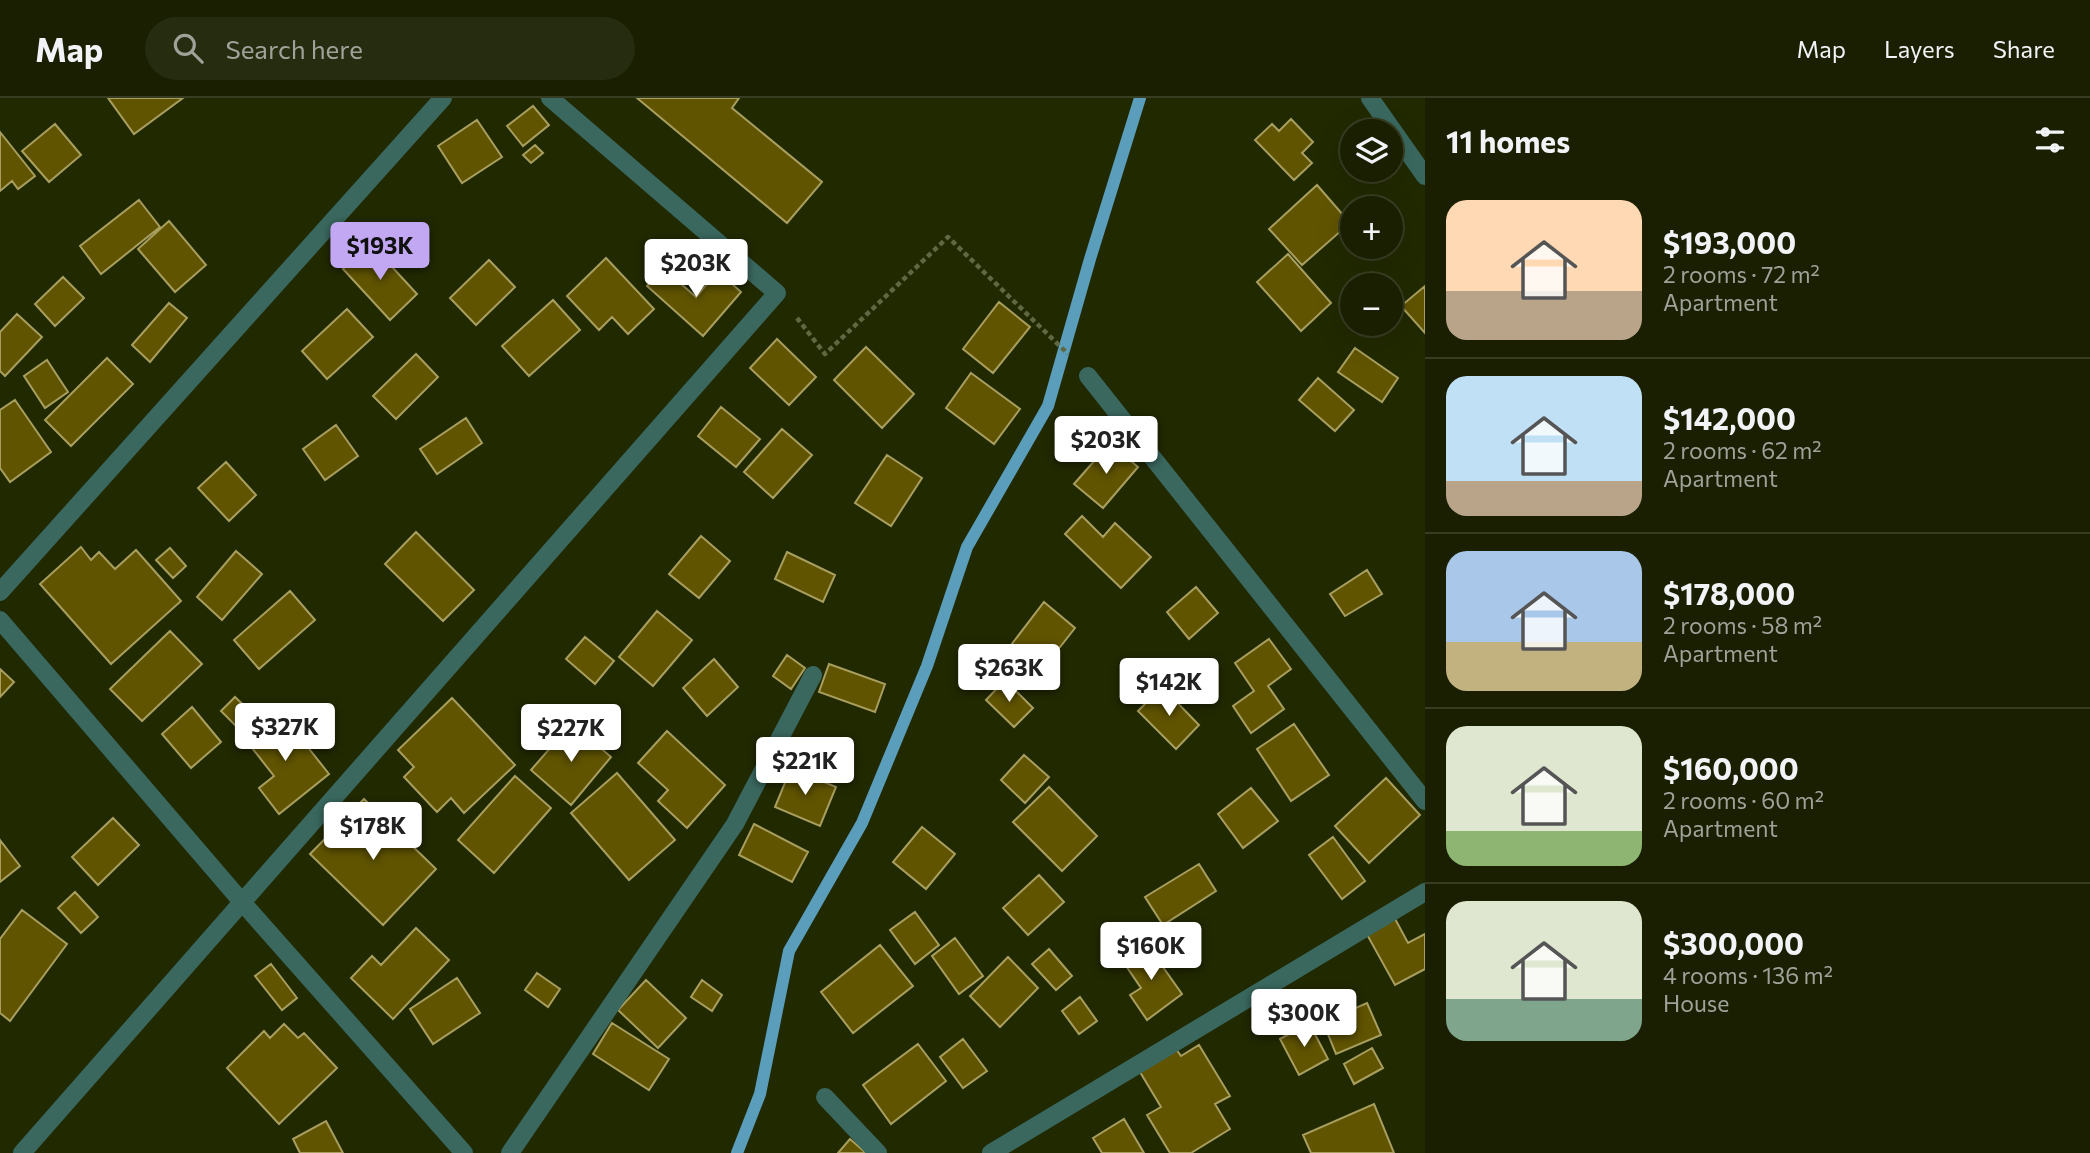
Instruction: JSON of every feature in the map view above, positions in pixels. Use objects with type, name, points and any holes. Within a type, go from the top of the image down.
[{"type":"street","points":[[0,592],[443,98]]},
{"type":"street","points":[[22,1153],[776,293],[550,98]]},
{"type":"street","points":[[1370,98],[1425,176]]},
{"type":"street","points":[[1088,376],[1425,801]]},
{"type":"street","points":[[0,620],[242,902],[464,1153]]},
{"type":"street","points":[[510,1153],[735,824],[813,675]]},
{"type":"street","points":[[991,1153],[1425,892]]},
{"type":"street","points":[[825,1097],[878,1153]]},
{"type":"path","points":[[776,293],[825,354],[948,237],[1073,359]]},
{"type":"building","points":[[108,98],[183,98],[134,134]]},
{"type":"building","points":[[637,98],[739,98],[732,108],[822,182],[787,223]]},
{"type":"building","points":[[533,106],[549,125],[523,146],[507,126]]},
{"type":"building","points":[[1291,119],[1313,142],[1302,153],[1312,163],[1294,180],[1255,140],[1272,124],[1279,131]]},
{"type":"building","points":[[477,120],[502,157],[462,183],[438,146]]},
{"type":"building","points":[[55,124],[81,155],[49,182],[22,151]]},
{"type":"building","points":[[0,132],[35,176],[18,189],[12,181],[0,191]]},
{"type":"building","points":[[535,145],[543,153],[531,163],[523,155]]},
{"type":"building","points":[[1317,185],[1340,211],[1340,232],[1302,265],[1269,229]]},
{"type":"building","points":[[139,200],[160,227],[101,274],[80,246]]},
{"type":"building","points":[[169,221],[206,265],[175,292],[138,249]]},
{"type":"building","points":[[370,243],[417,294],[390,320],[343,269]]},
{"type":"building","points":[[1288,254],[1331,303],[1301,331],[1257,282]]},
{"type":"building","points":[[606,258],[654,309],[628,334],[612,317],[599,330],[567,296]]},
{"type":"building","points":[[489,260],[515,287],[476,325],[450,298]]},
{"type":"building","points":[[663,268],[696,297],[718,271],[741,292],[703,336],[647,286]]},
{"type":"building","points":[[63,277],[84,298],[55,326],[35,304]]},
{"type":"building","points":[[1425,286],[1425,333],[1403,308],[1403,304]]},
{"type":"building","points":[[553,300],[580,330],[529,376],[502,346]]},
{"type":"building","points":[[999,302],[1030,327],[993,373],[963,349]]},
{"type":"building","points":[[169,303],[187,318],[150,362],[132,345]]},
{"type":"building","points":[[347,309],[373,337],[327,379],[302,351]]},
{"type":"building","points":[[17,314],[42,337],[5,376],[0,371],[0,332]]},
{"type":"building","points":[[777,339],[816,377],[789,405],[750,368]]},
{"type":"building","points":[[866,347],[914,394],[882,428],[834,380]]},
{"type":"building","points":[[1355,348],[1398,378],[1382,402],[1338,372]]},
{"type":"building","points":[[416,354],[438,377],[396,419],[373,396]]},
{"type":"building","points":[[107,358],[133,384],[71,446],[45,420]]},
{"type":"building","points":[[47,360],[68,392],[45,408],[24,376]]},
{"type":"building","points":[[971,373],[1020,409],[994,444],[946,408]]},
{"type":"building","points":[[1318,378],[1354,410],[1335,431],[1299,400]]},
{"type":"building","points":[[15,400],[51,452],[10,482],[0,468],[0,410]]},
{"type":"building","points":[[721,407],[760,439],[736,467],[698,436]]},
{"type":"building","points":[[466,418],[482,443],[437,474],[420,449]]},
{"type":"building","points":[[336,425],[358,456],[325,480],[303,449]]},
{"type":"building","points":[[782,429],[812,455],[773,498],[744,472]]},
{"type":"building","points":[[1110,443],[1138,467],[1103,508],[1074,484]]},
{"type":"building","points":[[887,455],[922,478],[891,526],[855,503]]},
{"type":"building","points":[[226,462],[256,495],[229,521],[198,488]]},
{"type":"building","points":[[1082,516],[1103,537],[1115,523],[1151,557],[1121,588],[1065,534]]},
{"type":"building","points":[[416,532],[474,590],[443,621],[385,564]]},
{"type":"building","points":[[701,536],[730,561],[699,598],[669,574]]},
{"type":"building","points":[[81,547],[91,560],[99,552],[115,569],[136,550],[181,601],[111,664],[40,584]]},
{"type":"building","points":[[170,548],[186,566],[173,578],[156,560]]},
{"type":"building","points":[[236,551],[262,574],[222,620],[197,597]]},
{"type":"building","points":[[787,552],[835,575],[823,602],[775,579]]},
{"type":"building","points":[[1367,570],[1382,594],[1345,616],[1330,594]]},
{"type":"building","points":[[1196,587],[1218,613],[1189,639],[1167,612]]},
{"type":"building","points":[[290,591],[315,620],[259,669],[234,640]]},
{"type":"building","points":[[1044,602],[1075,628],[1042,670],[1011,645]]},
{"type":"building","points":[[657,611],[692,640],[653,686],[619,657]]},
{"type":"building","points":[[170,631],[202,664],[142,721],[110,689]]},
{"type":"building","points":[[585,637],[614,661],[595,684],[566,659]]},
{"type":"building","points":[[1269,639],[1291,669],[1268,686],[1284,709],[1251,733],[1233,706],[1254,691],[1235,663]]},
{"type":"building","points":[[787,655],[805,668],[791,689],[773,676]]},
{"type":"building","points":[[714,659],[738,687],[707,716],[683,688]]},
{"type":"building","points":[[829,664],[885,684],[875,712],[819,692]]},
{"type":"building","points":[[0,669],[14,682],[0,697]]},
{"type":"building","points":[[1005,680],[1033,708],[1014,727],[986,700]]},
{"type":"building","points":[[1162,687],[1199,725],[1176,749],[1138,711]]},
{"type":"building","points":[[235,697],[250,711],[236,726],[221,711]]},
{"type":"building","points":[[452,698],[515,765],[464,813],[451,798],[437,812],[404,777],[414,767],[398,750]]},
{"type":"building","points":[[192,707],[221,742],[191,768],[162,734]]},
{"type":"building","points":[[280,712],[329,774],[279,814],[259,788],[274,776],[245,739]]},
{"type":"building","points":[[572,723],[611,757],[571,805],[531,770]]},
{"type":"building","points":[[1294,724],[1329,775],[1291,801],[1257,749]]},
{"type":"building","points":[[667,731],[725,785],[687,828],[658,801],[668,790],[638,763]]},
{"type":"building","points":[[1024,755],[1049,777],[1025,803],[1001,780]]},
{"type":"building","points":[[791,768],[836,787],[820,826],[775,807]]},
{"type":"building","points":[[617,773],[675,840],[629,880],[571,813]]},
{"type":"building","points":[[515,776],[551,808],[494,873],[458,840]]},
{"type":"building","points":[[1386,778],[1420,815],[1369,863],[1335,826]]},
{"type":"building","points":[[1049,787],[1097,836],[1062,871],[1013,822]]},
{"type":"building","points":[[1251,788],[1278,821],[1243,848],[1218,814]]},
{"type":"building","points":[[364,799],[436,869],[383,925],[310,854]]},
{"type":"building","points":[[113,818],[139,845],[98,885],[72,857]]},
{"type":"building","points":[[754,824],[808,852],[792,882],[739,855]]},
{"type":"building","points":[[922,827],[955,854],[926,889],[893,862]]},
{"type":"building","points":[[1333,837],[1365,881],[1342,899],[1309,855]]},
{"type":"building","points":[[0,840],[20,866],[0,882]]},
{"type":"building","points":[[1199,864],[1216,891],[1163,925],[1145,897]]},
{"type":"building","points":[[1039,875],[1064,902],[1028,935],[1003,908]]},
{"type":"building","points":[[75,892],[98,917],[81,933],[58,908]]},
{"type":"building","points":[[22,910],[67,944],[10,1021],[0,1013],[0,939]]},
{"type":"building","points":[[915,912],[939,945],[915,964],[890,930]]},
{"type":"building","points":[[1393,915],[1408,943],[1425,934],[1425,969],[1395,985],[1365,931]]},
{"type":"building","points":[[416,928],[449,960],[393,1019],[351,978],[372,956],[381,965]]},
{"type":"building","points":[[955,938],[983,976],[959,994],[932,956]]},
{"type":"building","points":[[1146,943],[1182,994],[1147,1020],[1130,995],[1141,988],[1122,960]]},
{"type":"building","points":[[880,945],[913,986],[853,1033],[821,992]]},
{"type":"building","points":[[1049,949],[1072,976],[1056,990],[1032,964]]},
{"type":"building","points":[[1008,957],[1038,988],[1000,1027],[970,996]]},
{"type":"building","points":[[271,964],[297,998],[282,1010],[255,976]]},
{"type":"building","points":[[537,973],[560,989],[548,1007],[525,990]]},
{"type":"building","points":[[457,978],[480,1013],[433,1044],[410,1009]]},
{"type":"building","points":[[646,980],[686,1018],[658,1048],[618,1010]]},
{"type":"building","points":[[702,980],[722,995],[712,1011],[691,997]]},
{"type":"building","points":[[1080,997],[1097,1021],[1079,1034],[1062,1011]]},
{"type":"building","points":[[1367,1003],[1381,1035],[1336,1054],[1323,1022]]},
{"type":"building","points":[[612,1023],[669,1059],[649,1090],[593,1054]]},
{"type":"building","points":[[1309,1023],[1328,1059],[1299,1075],[1280,1039]]},
{"type":"building","points":[[284,1024],[298,1038],[304,1033],[337,1068],[279,1124],[227,1068],[264,1031],[270,1038]]},
{"type":"building","points":[[963,1039],[987,1071],[963,1088],[940,1057]]},
{"type":"building","points":[[918,1044],[946,1081],[891,1124],[863,1085]]},
{"type":"building","points":[[1199,1045],[1230,1096],[1215,1104],[1230,1129],[1191,1153],[1170,1153],[1147,1115],[1161,1107],[1140,1072],[1176,1049],[1181,1056]]},
{"type":"building","points":[[1372,1048],[1383,1068],[1354,1084],[1344,1064]]},
{"type":"building","points":[[1374,1104],[1394,1153],[1311,1153],[1303,1135]]},
{"type":"building","points":[[1124,1119],[1144,1153],[1102,1153],[1093,1138]]},
{"type":"building","points":[[326,1121],[343,1153],[300,1153],[293,1139]]},
{"type":"building","points":[[850,1139],[866,1153],[838,1153]]},
{"type":"waterway","points":[[737,1153],[760,1094],[789,951],[862,823],[927,666],[967,547],[1048,406],[1140,98]]}]
